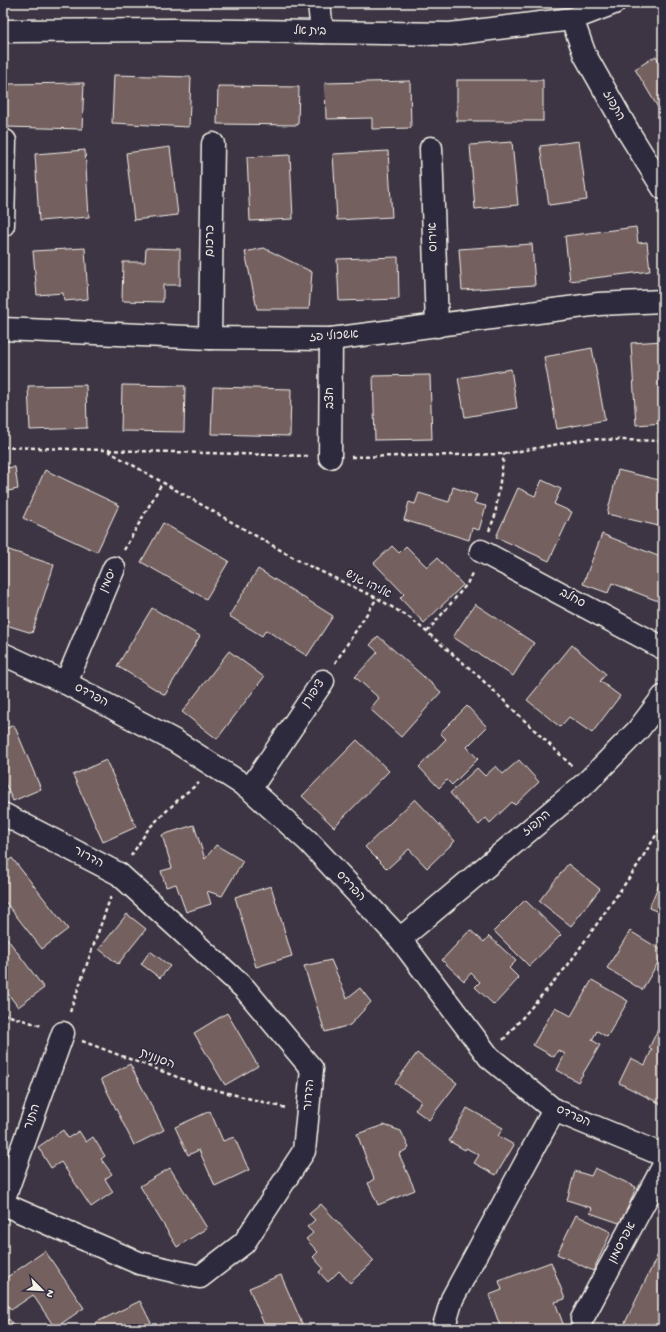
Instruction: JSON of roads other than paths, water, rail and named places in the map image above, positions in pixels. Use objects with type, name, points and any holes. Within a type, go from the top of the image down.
[{"type":"street","points":[[319,3],[322,32]]},
{"type":"street","name":"בית אל","points":[[3,31],[173,30],[450,34],[572,19],[614,3]]},
{"type":"street","name":"התפוז","points":[[572,19],[585,55],[628,133],[663,188]]},
{"type":"street","points":[[3,225],[5,141]]},
{"type":"street","name":"כרכום","points":[[210,338],[213,144]]},
{"type":"street","name":"אירוס","points":[[431,148],[436,326]]},
{"type":"street","name":"אשכולי פז","points":[[3,329],[210,338],[331,339],[599,304],[663,301]]},
{"type":"street","name":"חצב","points":[[330,457],[331,339]]},
{"type":"street","name":"סחלב","points":[[481,550],[663,648]]},
{"type":"street","name":"יסמין","points":[[66,683],[114,568]]},
{"type":"street","name":"הפרדס","points":[[3,654],[66,683],[175,740],[250,788],[308,841],[400,939],[489,1057],[554,1110],[663,1155]]},
{"type":"street","name":"ציפורן","points":[[250,788],[323,681]]},
{"type":"street","name":"התפוז","points":[[400,939],[588,781],[638,730],[663,697]]},
{"type":"street","name":"הדרור","points":[[3,814],[119,874],[245,989],[312,1069],[304,1151],[244,1243],[200,1277],[139,1264],[3,1204]]},
{"type":"street","name":"התור","points":[[3,1200],[63,1033]]},
{"type":"street","points":[[445,1329],[444,1326],[452,1299],[554,1110]]},
{"type":"street","name":"אפרסמון","points":[[582,1319],[663,1167]]}]
